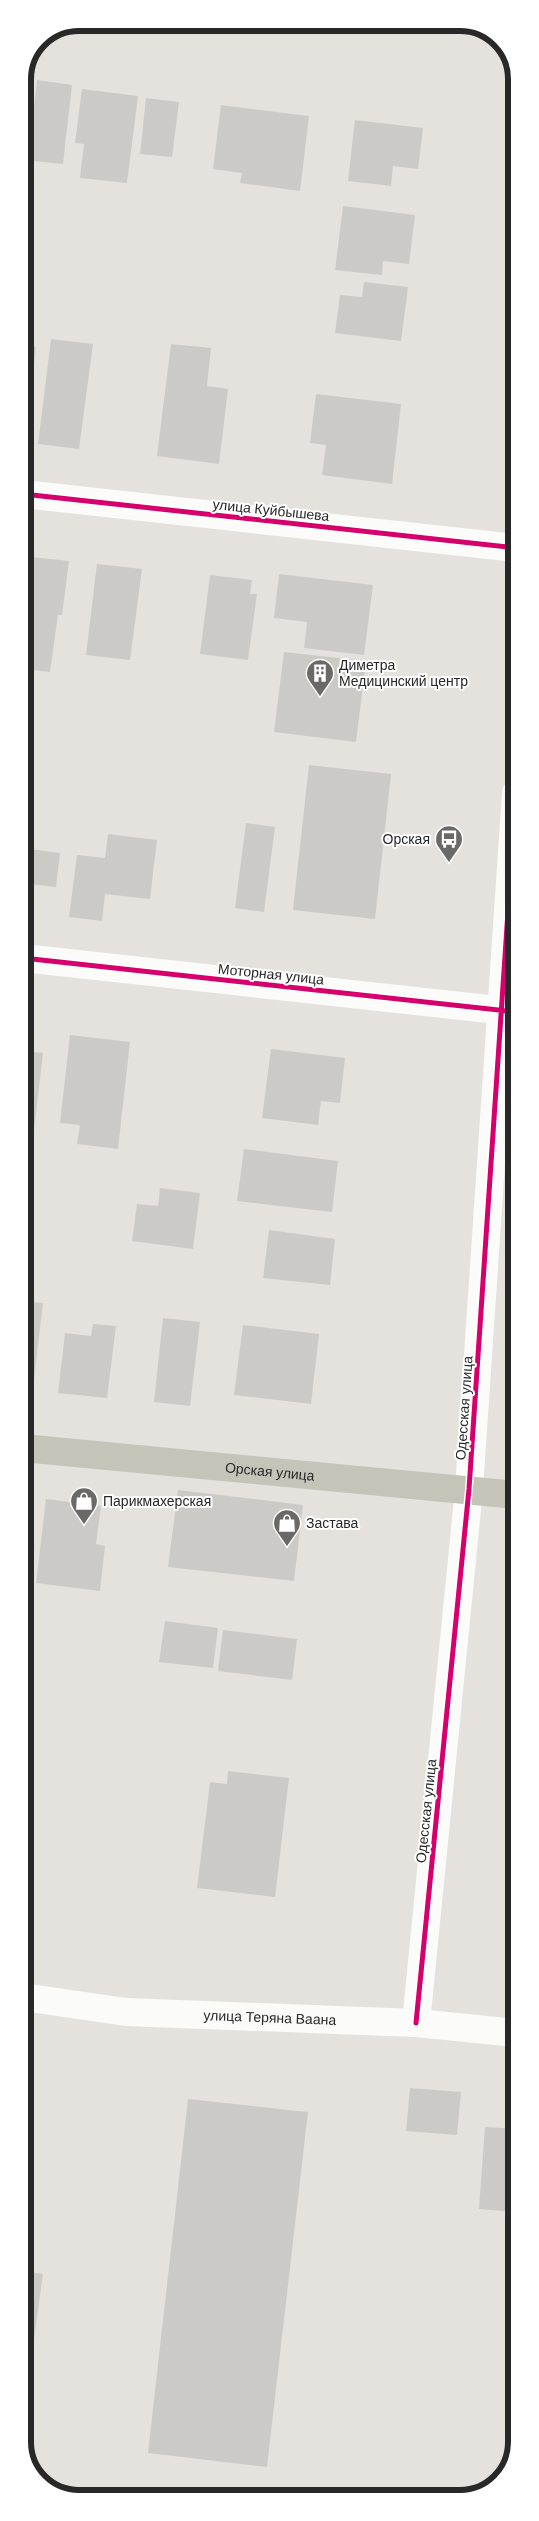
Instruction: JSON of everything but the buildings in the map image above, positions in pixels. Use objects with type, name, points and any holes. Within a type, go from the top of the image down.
[{"type":"main road","name":"Орская улица","points":[[31,1449],[508,1494]]},
{"type":"street","name":"улица Куйбышева","points":[[31,495],[508,547]]},
{"type":"street","name":"Моторная улица","points":[[31,959],[508,1011]]},
{"type":"street","name":"Одесская улица","points":[[416,2023],[469,1489],[508,1034]]},
{"type":"street","name":"улица Теряна Ваана","points":[[31,1998],[126,2012],[416,2023],[508,2032]]},
{"type":"cycle path","points":[[31,495],[508,547]]},
{"type":"cycle path","points":[[416,2023],[469,1489],[508,911]]},
{"type":"cycle path","points":[[31,959],[508,1011]]},
{"type":"place","name":"Диметра Медицинский центр","points":[[320,697]]},
{"type":"place","name":"Орская","points":[[449,863]]},
{"type":"place","name":"Парикмахерская","points":[[84,1525]]},
{"type":"place","name":"Застава","points":[[287,1547]]}]
